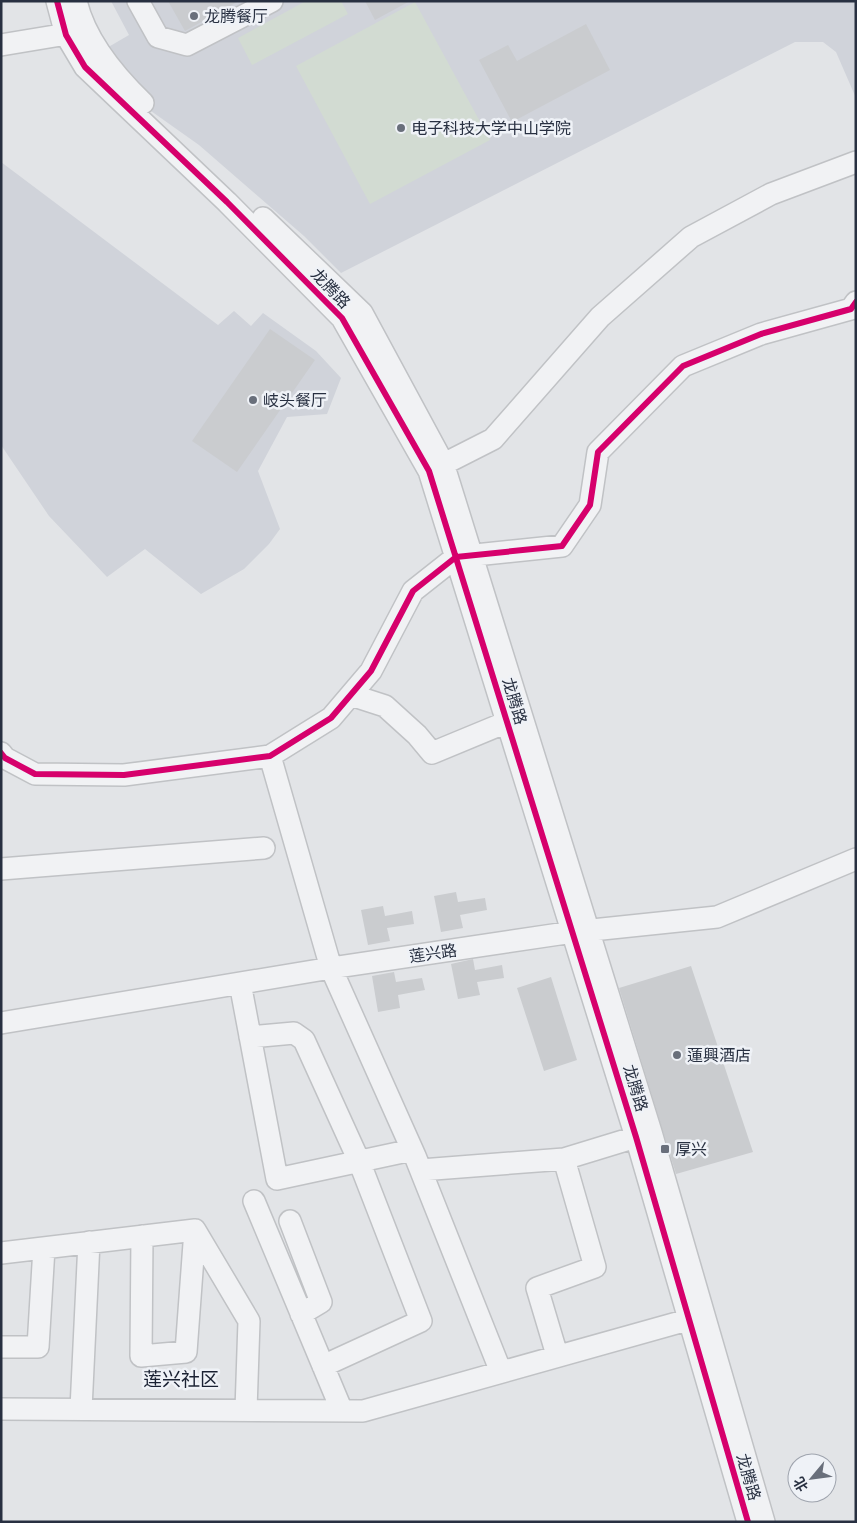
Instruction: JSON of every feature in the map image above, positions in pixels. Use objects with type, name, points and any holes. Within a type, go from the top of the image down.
[{"type":"street","name":"龙腾路","points":[[57,1],[76,33]]},
{"type":"street","name":"龙腾路","points":[[76,1],[76,33],[85,67],[227,202],[342,318],[436,467],[581,931],[698,1318],[748,1522]]},
{"type":"street","points":[[138,1],[158,37],[187,45],[272,1]]},
{"type":"street","points":[[1,45],[76,33]]},
{"type":"street","points":[[436,467],[494,439],[600,317],[691,237],[771,194],[856,162]]},
{"type":"street","points":[[1,753],[5,758],[35,774],[55,775],[124,775],[270,756],[331,718],[371,671],[412,591],[464,556],[562,546],[590,505],[598,452],[683,366],[761,334],[851,309],[856,302]]},
{"type":"street","name":"龙腾路","points":[[464,556],[507,722],[581,931],[636,1137],[698,1318],[764,1522]]},
{"type":"street","points":[[351,694],[385,706],[417,735],[432,753],[507,722]]},
{"type":"street","points":[[270,756],[331,968],[412,1150],[501,1372]]},
{"type":"street","points":[[1,869],[264,848]]},
{"type":"street","name":"莲兴路","points":[[1,1023],[331,968],[581,931],[717,918],[856,859]]},
{"type":"street","points":[[240,983],[277,1179],[412,1150]]},
{"type":"street","points":[[250,1037],[294,1033],[304,1040],[359,1161],[421,1321],[323,1366]]},
{"type":"street","points":[[420,1170],[564,1159],[636,1137]]},
{"type":"street","points":[[557,1355],[537,1288],[595,1267],[564,1159]]},
{"type":"street","points":[[254,1201],[342,1411]]},
{"type":"street","points":[[290,1220],[321,1302],[301,1314]]},
{"type":"street","points":[[1,1253],[195,1230]]},
{"type":"street","points":[[142,1236],[141,1356],[186,1352],[195,1230]]},
{"type":"street","points":[[195,1230],[248,1321],[246,1410]]},
{"type":"street","points":[[81,1409],[89,1242]]},
{"type":"street","points":[[1,1347],[38,1347],[44,1248]]},
{"type":"street","points":[[1,1409],[363,1411],[557,1355],[698,1318]]},
{"type":"shaded area","name":"电子科技大学中山学院","points":[[111,1],[856,1],[856,98],[836,52],[823,42],[795,42],[341,273],[304,236],[199,145],[151,111],[105,49],[129,35]]},
{"type":"shaded area","points":[[306,1],[341,1],[348,14],[252,65],[238,38]]},
{"type":"shaded area","points":[[415,2],[490,140],[370,204],[296,66]]},
{"type":"shaded area","points":[[1,162],[218,325],[234,311],[251,326],[263,313],[316,351],[341,378],[327,414],[287,417],[258,471],[280,529],[269,544],[244,569],[201,594],[145,549],[107,577],[49,516],[1,445]]},
{"type":"building","name":"龙腾餐厅","points":[[168,1],[239,1],[185,31]]},
{"type":"building","points":[[365,1],[410,1],[375,20]]},
{"type":"building","points":[[586,24],[610,70],[512,122],[479,60],[508,45],[517,61]]},
{"type":"building","name":"岐头餐厅","points":[[270,329],[315,360],[237,472],[192,441]]},
{"type":"building","points":[[456,892],[458,902],[485,898],[487,910],[460,915],[463,928],[441,932],[434,896]]},
{"type":"building","points":[[383,906],[385,916],[412,911],[414,924],[387,928],[390,941],[368,945],[361,910]]},
{"type":"building","points":[[473,959],[475,970],[502,965],[504,978],[477,982],[480,995],[458,999],[451,964]]},
{"type":"building","name":"蓮興酒店","points":[[691,966],[753,1152],[676,1174],[619,988]]},
{"type":"building","points":[[394,972],[396,982],[422,978],[425,990],[398,995],[400,1008],[378,1012],[372,976]]},
{"type":"building","points":[[551,977],[577,1060],[544,1071],[517,988]]},
{"type":"cycle path","points":[[57,1],[66,35],[85,67],[227,202],[342,318],[429,471],[636,1137],[748,1522]]},
{"type":"cycle path","points":[[1,753],[5,758],[35,774],[124,775],[270,756],[331,718],[371,671],[413,591],[456,557],[562,546],[590,505],[598,452],[683,366],[761,334],[851,309],[856,302]]},
{"type":"place","name":"龙腾餐厅","points":[[194,16]]},
{"type":"place","name":"电子科技大学中山学院","points":[[401,128]]},
{"type":"place","name":"岐头餐厅","points":[[253,400]]},
{"type":"place","name":"蓮興酒店","points":[[677,1055]]},
{"type":"place","name":"厚兴","points":[[665,1149]]},
{"type":"district","name":"莲兴社区","points":[[181,1379]]}]
